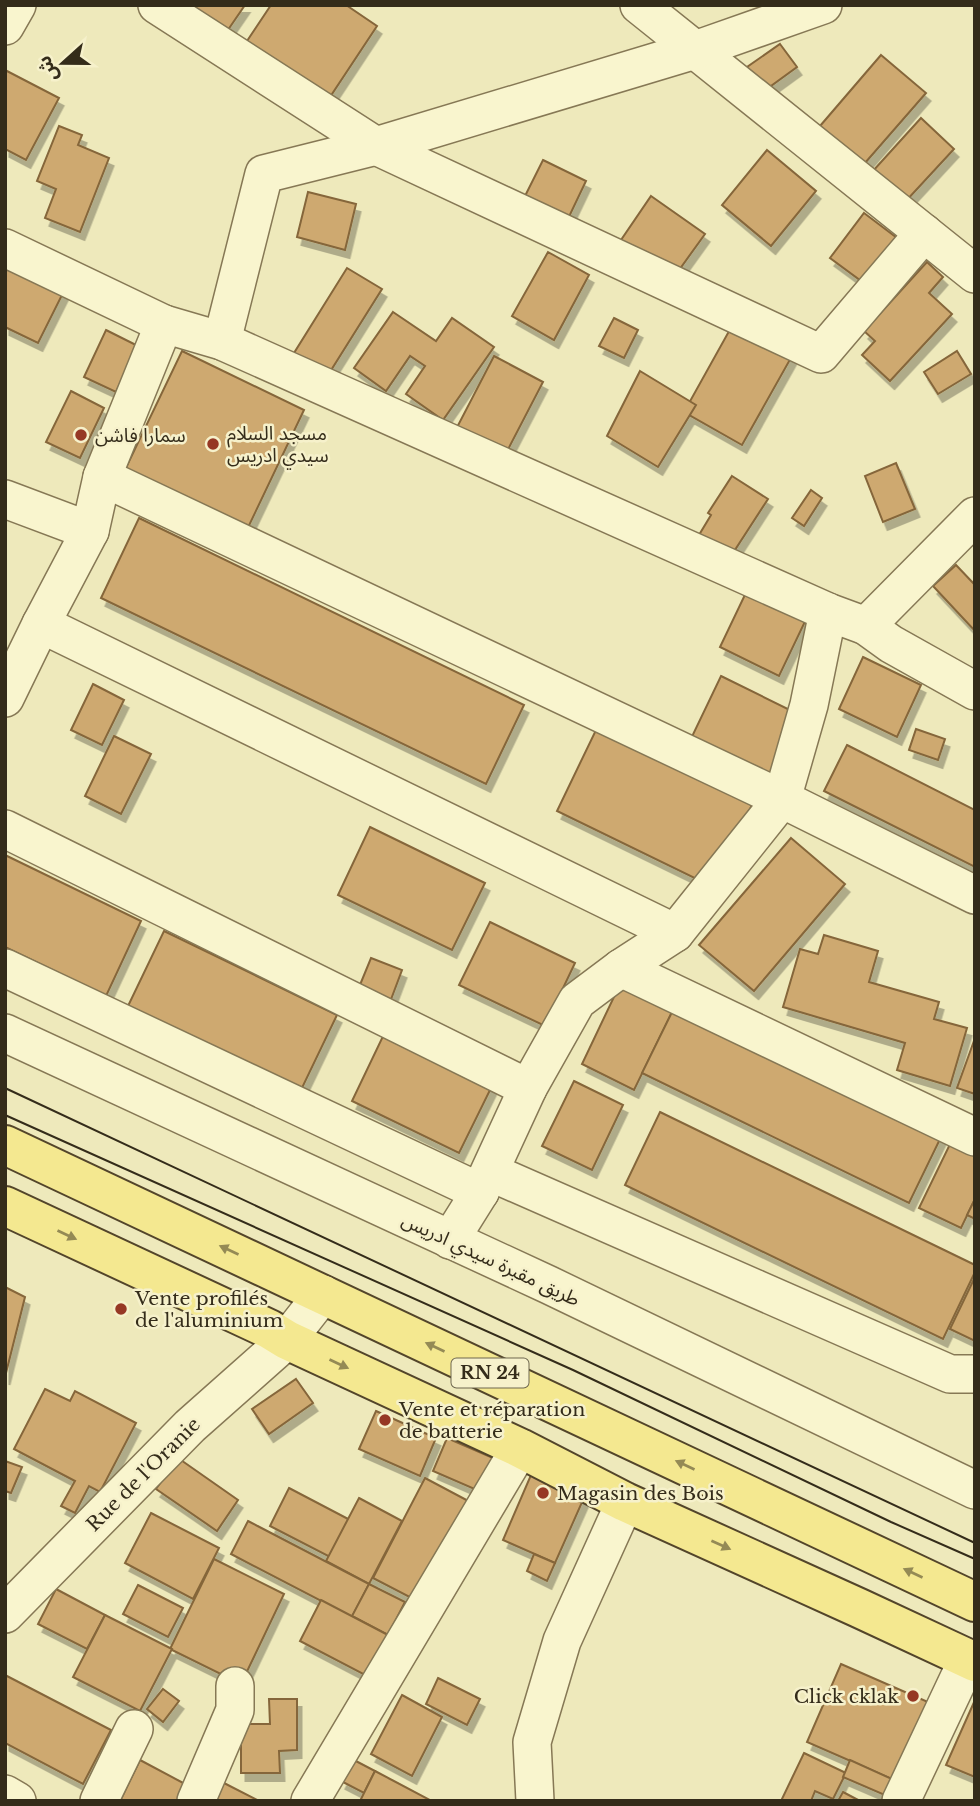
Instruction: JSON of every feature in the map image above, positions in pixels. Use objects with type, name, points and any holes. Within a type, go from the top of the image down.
[{"type":"main road","name":"RN 24","points":[[5,1145],[975,1602]]},
{"type":"main road","name":"RN 24","points":[[5,1206],[520,1448],[625,1502],[971,1661]]},
{"type":"street","points":[[5,26],[17,5]]},
{"type":"street","points":[[157,5],[376,146],[821,354],[924,233]]},
{"type":"street","points":[[639,5],[975,274]]},
{"type":"street","points":[[222,341],[264,174],[376,146],[695,50],[822,5]]},
{"type":"street","points":[[5,248],[164,324],[222,341],[828,612],[866,626],[891,645],[975,691]]},
{"type":"street","points":[[5,698],[90,531],[102,477],[164,324]]},
{"type":"street","points":[[102,477],[782,799],[975,895]]},
{"type":"street","points":[[5,499],[90,531]]},
{"type":"street","points":[[866,626],[975,516]]},
{"type":"street","points":[[450,1240],[485,1182],[528,1088],[577,1001],[675,933],[782,799],[808,705],[828,612]]},
{"type":"street","points":[[41,624],[675,933]]},
{"type":"street","points":[[5,829],[528,1088]]},
{"type":"street","points":[[5,968],[485,1182],[950,1374],[975,1374]]},
{"type":"street","points":[[621,968],[975,1138]]},
{"type":"street","name":"طريق مقبرة سيدي ادريس","points":[[5,1033],[549,1285],[975,1490]]},
{"type":"street","name":"Rue de l'Oranie","points":[[5,1614],[190,1426],[287,1340],[323,1294]]},
{"type":"street","points":[[310,1801],[520,1448]]},
{"type":"street","points":[[535,1801],[533,1742],[558,1653],[625,1502]]},
{"type":"street","points":[[901,1801],[971,1661]]},
{"type":"street","points":[[196,1801],[235,1710],[235,1686]]},
{"type":"street","points":[[99,1801],[134,1729]]},
{"type":"street","points":[[5,1794],[17,1801]]},
{"type":"building","points":[[180,5],[245,5],[219,43]]},
{"type":"building","points":[[271,5],[346,5],[377,26],[326,103],[243,47]]},
{"type":"building","points":[[780,44],[797,67],[764,91],[747,67]]},
{"type":"building","points":[[881,55],[926,93],[858,171],[814,133]]},
{"type":"building","points":[[5,70],[59,98],[26,160],[5,149]]},
{"type":"building","points":[[921,118],[954,149],[905,202],[872,172]]},
{"type":"building","points":[[59,126],[82,135],[78,145],[109,158],[80,232],[45,218],[56,189],[37,181]]},
{"type":"building","points":[[767,150],[816,191],[771,246],[722,205]]},
{"type":"building","points":[[543,160],[586,181],[566,223],[522,202]]},
{"type":"building","points":[[308,192],[356,204],[345,250],[297,237]]},
{"type":"building","points":[[651,196],[705,234],[674,277],[621,240]]},
{"type":"building","points":[[864,213],[901,241],[868,286],[830,258]]},
{"type":"building","points":[[548,252],[589,275],[554,340],[512,316]]},
{"type":"building","points":[[5,258],[66,287],[38,343],[5,327]]},
{"type":"building","points":[[927,262],[943,277],[929,293],[952,314],[890,381],[862,355],[875,341],[864,331]]},
{"type":"building","points":[[347,268],[382,289],[328,375],[294,353]]},
{"type":"building","points":[[393,312],[436,341],[452,318],[494,347],[443,420],[406,394],[425,366],[410,356],[386,391],[354,368]]},
{"type":"building","points":[[614,318],[638,330],[624,358],[599,346]]},
{"type":"building","points":[[733,324],[792,356],[742,445],[684,412]]},
{"type":"building","points":[[106,330],[138,346],[116,392],[84,377]]},
{"type":"building","name":"مسجد السلام سيدي ادريس","points":[[182,351],[304,410],[243,538],[121,478]]},
{"type":"building","points":[[957,351],[971,374],[938,394],[924,372]]},
{"type":"building","points":[[494,356],[543,382],[502,461],[453,435]]},
{"type":"building","points":[[640,371],[696,405],[658,467],[607,436]]},
{"type":"building","points":[[71,391],[104,408],[80,458],[46,442]]},
{"type":"building","points":[[896,463],[915,509],[883,522],[865,476]]},
{"type":"building","points":[[732,476],[768,499],[731,556],[699,535],[711,515],[708,513]]},
{"type":"building","points":[[811,490],[822,498],[804,526],[792,518]]},
{"type":"building","points":[[139,518],[524,705],[486,784],[101,598]]},
{"type":"building","points":[[956,565],[975,585],[975,631],[933,586]]},
{"type":"building","points":[[752,580],[811,609],[779,676],[720,647]]},
{"type":"building","points":[[863,657],[921,685],[897,737],[839,709]]},
{"type":"building","points":[[721,676],[800,715],[772,774],[686,749]]},
{"type":"building","points":[[93,684],[124,700],[102,745],[71,730]]},
{"type":"building","points":[[916,729],[945,739],[938,760],[909,750]]},
{"type":"building","points":[[596,730],[752,805],[713,887],[557,811]]},
{"type":"building","points":[[114,736],[151,754],[121,814],[85,796]]},
{"type":"building","points":[[847,745],[975,810],[975,867],[824,791]]},
{"type":"building","points":[[370,827],[485,883],[452,950],[338,895]]},
{"type":"building","points":[[791,838],[845,884],[754,991],[699,945]]},
{"type":"building","points":[[5,855],[141,921],[106,996],[5,947]]},
{"type":"building","points":[[490,922],[575,963],[545,1026],[459,985]]},
{"type":"building","points":[[164,931],[337,1015],[301,1090],[128,1006]]},
{"type":"building","points":[[824,935],[878,951],[869,982],[939,1002],[934,1019],[967,1028],[950,1086],[897,1070],[905,1043],[783,1007],[800,949],[818,954]]},
{"type":"building","points":[[371,958],[402,970],[387,1010],[355,997]]},
{"type":"building","points":[[622,980],[675,1006],[634,1090],[582,1064]]},
{"type":"building","points":[[675,1006],[942,1135],[909,1203],[642,1073]]},
{"type":"building","points":[[385,1032],[493,1084],[459,1153],[352,1101]]},
{"type":"building","points":[[975,1038],[975,1094],[957,1088]]},
{"type":"building","points":[[574,1081],[623,1105],[592,1170],[542,1146]]},
{"type":"building","points":[[660,1112],[975,1265],[975,1272],[943,1339],[625,1185]]},
{"type":"building","points":[[952,1140],[975,1150],[975,1199],[961,1228],[919,1208]]},
{"type":"building","points":[[975,1199],[975,1219],[967,1215]]},
{"type":"building","points":[[975,1277],[975,1341],[950,1329]]},
{"type":"building","points":[[5,1287],[25,1297],[5,1377]]},
{"type":"building","points":[[296,1379],[313,1403],[269,1434],[252,1409]]},
{"type":"building","points":[[45,1389],[70,1401],[75,1391],[136,1423],[100,1492],[89,1486],[75,1513],[61,1506],[75,1481],[14,1449]]},
{"type":"building","points":[[376,1411],[436,1438],[420,1476],[359,1449]]},
{"type":"building","points":[[447,1438],[500,1461],[486,1494],[433,1471]]},
{"type":"building","points":[[178,1458],[238,1500],[217,1531],[156,1489]]},
{"type":"building","points":[[5,1461],[22,1467],[11,1493],[5,1491]]},
{"type":"building","points":[[534,1468],[587,1491],[555,1563],[503,1540]]},
{"type":"building","points":[[425,1478],[474,1504],[423,1604],[373,1578]]},
{"type":"building","points":[[289,1488],[352,1521],[332,1558],[270,1526]]},
{"type":"building","points":[[359,1498],[402,1521],[369,1584],[326,1561]]},
{"type":"building","points":[[151,1513],[219,1548],[193,1599],[125,1563]]},
{"type":"building","points":[[248,1521],[369,1584],[352,1617],[231,1554]]},
{"type":"building","points":[[534,1554],[555,1563],[547,1581],[527,1571]]},
{"type":"building","points":[[214,1559],[284,1594],[241,1684],[170,1649]]},
{"type":"building","points":[[369,1584],[405,1602],[388,1635],[352,1616]]},
{"type":"building","points":[[138,1585],[183,1608],[168,1637],[123,1614]]},
{"type":"building","points":[[56,1589],[105,1615],[87,1649],[38,1624]]},
{"type":"building","points":[[321,1600],[388,1635],[367,1676],[300,1641]]},
{"type":"building","points":[[105,1615],[172,1649],[140,1711],[73,1677]]},
{"type":"building","points":[[841,1664],[928,1702],[894,1780],[807,1742]]},
{"type":"building","points":[[5,1675],[111,1730],[83,1784],[5,1743]]},
{"type":"building","points":[[438,1678],[480,1699],[467,1725],[426,1704]]},
{"type":"building","points":[[163,1689],[179,1701],[163,1722],[147,1709]]},
{"type":"building","points":[[402,1695],[442,1717],[412,1776],[371,1754]]},
{"type":"building","points":[[269,1699],[297,1699],[297,1750],[279,1751],[280,1773],[241,1773],[241,1724],[270,1724]]},
{"type":"building","points":[[975,1700],[975,1777],[946,1765]]},
{"type":"building","points":[[804,1753],[846,1773],[833,1799],[815,1791],[811,1801],[781,1801]]},
{"type":"building","points":[[352,1759],[375,1771],[364,1793],[341,1781]]},
{"type":"building","points":[[140,1760],[187,1785],[179,1801],[120,1801]]},
{"type":"building","points":[[850,1760],[894,1780],[887,1796],[843,1777]]},
{"type":"building","points":[[375,1771],[430,1800],[430,1801],[360,1801]]},
{"type":"building","points":[[222,1782],[259,1801],[212,1801]]},
{"type":"building","points":[[843,1792],[860,1801],[838,1801]]},
{"type":"tram line","points":[[5,1088],[975,1543]]},
{"type":"tram line","points":[[5,1115],[573,1370],[891,1522],[975,1559]]},
{"type":"place","name":"سمارا فاشن","points":[[81,435]]},
{"type":"place","name":"مسجد السلام سيدي ادريس","points":[[213,444]]},
{"type":"place","name":"Vente profilés de l'aluminium","points":[[121,1309]]},
{"type":"place","name":"Vente et réparation de batterie","points":[[385,1420]]},
{"type":"place","name":"Magasin des Bois","points":[[543,1493]]},
{"type":"place","name":"Click cklak","points":[[913,1696]]}]
